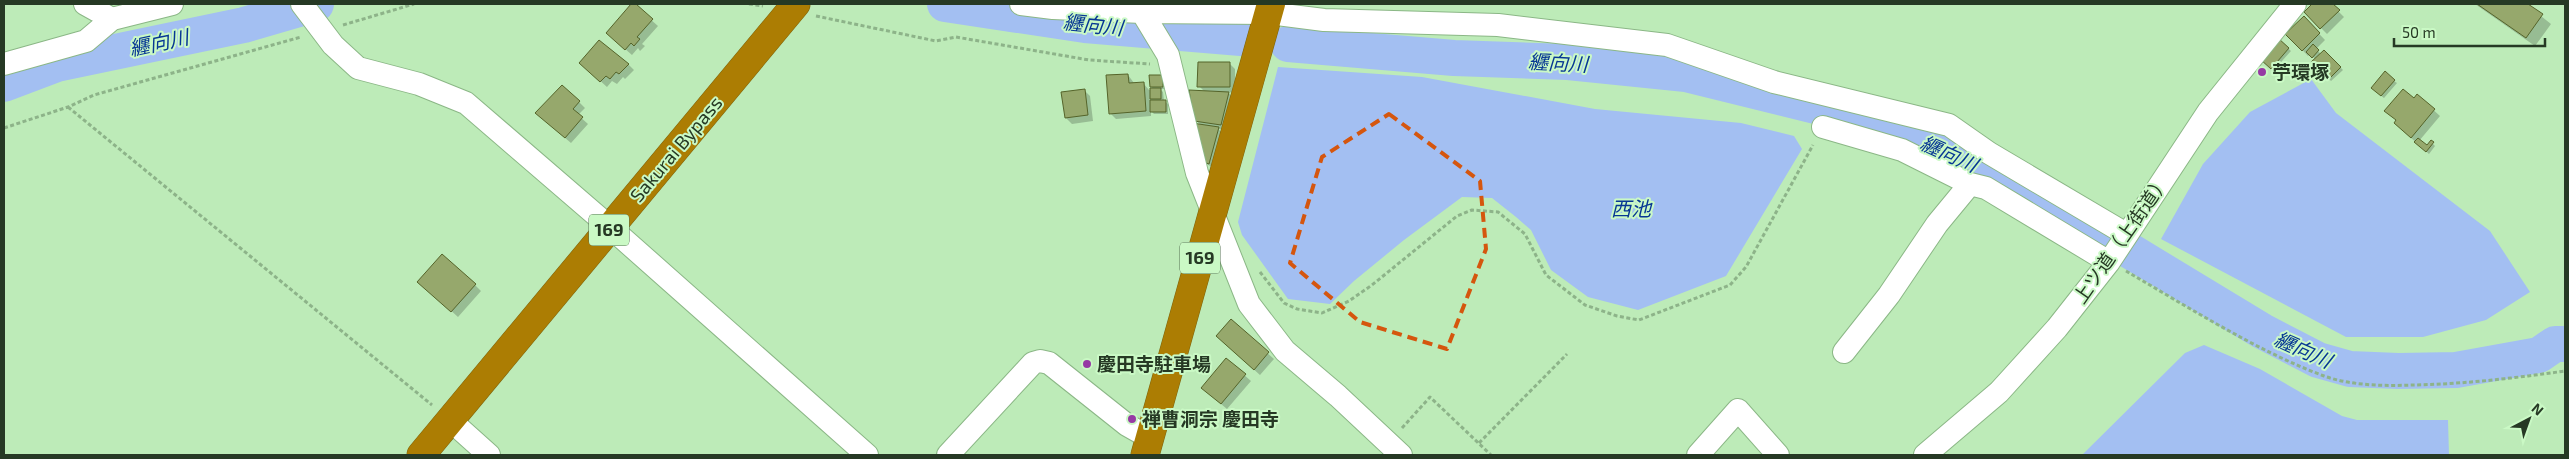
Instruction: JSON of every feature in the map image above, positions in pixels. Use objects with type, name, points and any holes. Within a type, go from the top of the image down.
[{"type":"highway","name":"Sakurai Bypass","points":[[421,455],[794,7]]},
{"type":"highway","name":"169","points":[[1147,447],[1270,9]]},
{"type":"street","points":[[84,4],[112,19]]},
{"type":"street","points":[[4,64],[86,41],[112,19],[172,4]]},
{"type":"street","points":[[302,4],[333,45],[358,68],[419,84],[466,103],[611,228],[867,455]]},
{"type":"street","points":[[1021,4],[1053,8],[1140,11],[1270,9],[1324,20],[1498,25],[1667,45],[1774,82],[1950,125],[1989,152],[2125,236]]},
{"type":"street","name":"上ツ道（上街道）","points":[[1925,455],[1999,392],[2057,328],[2110,259],[2208,112],[2295,4]]},
{"type":"street","points":[[1140,11],[1169,60],[1197,173],[1249,304],[1285,351],[1338,396],[1394,449]]},
{"type":"street","points":[[1823,127],[1902,150],[1970,184],[1986,188],[2110,259]]},
{"type":"street","points":[[1844,352],[1889,295],[1937,224],[1970,184]]},
{"type":"street","points":[[948,455],[1033,363],[1040,361],[1049,363],[1127,424],[1147,447]]},
{"type":"street","points":[[1698,455],[1738,410],[1778,455]]},
{"type":"street","points":[[450,420],[489,455]]},
{"type":"path","points":[[4,128],[68,107],[94,95],[321,28],[414,4]]},
{"type":"path","points":[[794,7],[936,41],[956,37],[1089,60],[1169,60]]},
{"type":"path","points":[[68,107],[450,420]]},
{"type":"path","points":[[1256,266],[1284,303],[1297,309],[1322,313],[1349,301],[1372,285],[1457,216],[1472,210],[1498,212],[1525,234],[1546,274],[1585,305],[1617,316],[1639,320],[1730,286],[1746,267],[1823,127]]},
{"type":"path","points":[[2110,259],[2230,330],[2325,376],[2380,386],[2476,383],[2565,371]]},
{"type":"path","points":[[1479,444],[1567,354]]},
{"type":"path","points":[[1394,449],[1430,397],[1491,455]]},
{"type":"highlighted area","points":[[1389,114],[1480,181],[1486,249],[1447,349],[1360,322],[1290,263],[1322,157]]},
{"type":"water","name":"西池","points":[[1278,67],[1422,77],[1595,109],[1741,123],[1794,136],[1802,149],[1726,276],[1638,310],[1588,297],[1551,270],[1531,230],[1516,217],[1492,198],[1462,197],[1404,240],[1354,281],[1330,304],[1288,299],[1242,235],[1238,222]]},
{"type":"water","points":[[2311,79],[2336,113],[2490,231],[2530,292],[2486,320],[2423,337],[2346,337],[2161,239],[2203,164],[2250,112]]},
{"type":"water","points":[[2204,345],[2260,369],[2342,416],[2357,420],[2448,420],[2449,455],[2082,455],[2185,353]]},
{"type":"building","points":[[631,4],[636,4],[653,19],[637,37],[640,39],[634,46],[631,43],[625,50],[606,33]]},
{"type":"building","points":[[2312,4],[2333,4],[2340,10],[2320,29],[2304,12]]},
{"type":"building","points":[[2477,4],[2528,4],[2543,14],[2526,38]]},
{"type":"building","points":[[2304,16],[2320,33],[2302,51],[2285,34]]},
{"type":"building","points":[[2278,38],[2289,48],[2271,69],[2260,59]]},
{"type":"building","points":[[599,40],[629,64],[619,74],[616,72],[610,79],[606,76],[600,82],[579,63]]},
{"type":"building","points":[[2313,44],[2319,50],[2312,58],[2306,52]]},
{"type":"building","points":[[2324,50],[2341,67],[2328,80],[2311,62]]},
{"type":"building","points":[[1198,62],[1230,62],[1230,87],[1197,87]]},
{"type":"building","points":[[2385,71],[2395,80],[2381,96],[2371,88]]},
{"type":"building","points":[[1128,74],[1129,83],[1144,82],[1146,111],[1109,114],[1106,75]]},
{"type":"building","points":[[1149,75],[1163,75],[1163,87],[1150,87]]},
{"type":"building","points":[[562,85],[580,101],[573,109],[583,117],[565,138],[535,113]]},
{"type":"building","points":[[1150,88],[1161,88],[1161,99],[1150,99]]},
{"type":"building","points":[[1085,89],[1088,115],[1065,118],[1061,92]]},
{"type":"building","points":[[2403,89],[2414,98],[2417,94],[2435,109],[2411,138],[2394,123],[2396,120],[2384,111]]},
{"type":"building","points":[[1189,90],[1229,92],[1221,125],[1194,121]]},
{"type":"building","points":[[1150,100],[1166,100],[1166,112],[1150,112]]},
{"type":"building","points":[[1192,123],[1219,127],[1209,164],[1201,161]]},
{"type":"building","points":[[2418,138],[2427,145],[2431,140],[2434,142],[2426,152],[2414,142]]},
{"type":"building","points":[[442,254],[476,284],[451,312],[417,282]]},
{"type":"building","points":[[1231,319],[1269,352],[1254,370],[1216,336]]},
{"type":"building","points":[[1226,358],[1246,374],[1221,404],[1201,388]]},
{"type":"waterway","name":"纒向川","points":[[4,84],[57,64],[244,25],[316,4]]},
{"type":"waterway","name":"纒向川","points":[[945,4],[1085,25],[1241,38]]},
{"type":"waterway","name":"纒向川","points":[[1288,44],[1454,58],[1568,62],[1686,74],[1848,114],[1943,150],[2051,203],[2262,331],[2318,360],[2350,369],[2398,371],[2456,370],[2539,355],[2555,344],[2565,344]]},
{"type":"place","name":"苧環塚","points":[[2262,72]]},
{"type":"place","name":"慶田寺駐車場","points":[[1087,364]]},
{"type":"place","name":"禅曹洞宗 慶田寺","points":[[1132,419]]}]
